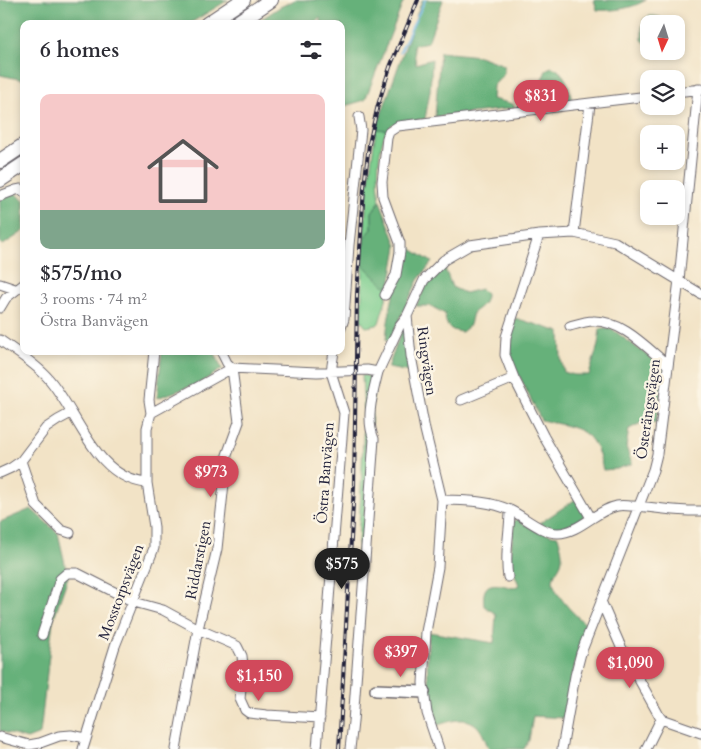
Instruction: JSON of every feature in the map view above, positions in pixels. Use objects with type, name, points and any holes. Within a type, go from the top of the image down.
[{"type":"highway","points":[[213,20],[243,0]]},
{"type":"highway","points":[[241,20],[271,0]]},
{"type":"highway","points":[[0,161],[20,148]]},
{"type":"highway","points":[[0,180],[20,167]]},
{"type":"main road","points":[[376,690],[424,692]]},
{"type":"street","points":[[685,91],[700,89]]},
{"type":"street","name":"Österängsvägen","points":[[562,749],[581,653],[600,601],[639,507],[657,454],[700,89]]},
{"type":"street","points":[[384,295],[396,275],[400,252],[400,243],[383,197],[383,173],[387,138],[390,132],[398,126],[640,97]]},
{"type":"street","points":[[574,233],[590,104]]},
{"type":"street","points":[[345,244],[360,130],[359,117]]},
{"type":"street","points":[[0,196],[16,190],[20,191]]},
{"type":"street","name":"Ringvägen","points":[[439,749],[427,713],[423,682],[426,632],[438,567],[442,500],[422,416],[411,356],[407,316],[424,280],[444,260],[470,245],[539,235],[574,233],[615,242],[701,294]]},
{"type":"street","points":[[539,235],[506,337],[506,355],[514,378],[544,437],[591,518]]},
{"type":"street","points":[[0,284],[14,289]]},
{"type":"street","points":[[0,308],[14,289],[20,286]]},
{"type":"street","points":[[350,749],[374,439],[370,429],[370,414],[378,372],[400,325],[407,316]]},
{"type":"street","points":[[570,326],[592,321],[609,323],[625,330],[668,365]]},
{"type":"street","points":[[0,340],[48,378],[93,447],[120,475],[134,482],[147,483]]},
{"type":"street","name":"Mosstorpsvägen","points":[[83,749],[115,646],[154,548],[154,527],[147,483],[147,428],[151,413],[149,400],[154,355]]},
{"type":"street","name":"Riddarstigen","points":[[176,749],[198,629],[217,549],[227,456],[239,422],[232,368],[222,355]]},
{"type":"street","name":"Östra Banvägen","points":[[317,749],[344,413],[331,372],[333,355]]},
{"type":"street","points":[[151,413],[232,368],[331,372],[367,370],[378,372]]},
{"type":"street","points":[[461,400],[514,378]]},
{"type":"street","points":[[0,473],[11,468],[21,460],[46,428],[71,413]]},
{"type":"street","points":[[21,460],[36,504],[62,530],[70,533]]},
{"type":"street","points":[[442,500],[485,502],[510,510],[544,529],[556,533],[568,532],[616,506],[685,512],[701,511]]},
{"type":"street","points":[[508,577],[505,562],[510,510]]},
{"type":"street","points":[[42,634],[58,582],[67,573],[77,573],[134,602],[163,610],[198,629],[232,644],[240,650],[243,666],[240,700],[245,710],[249,713],[320,718]]},
{"type":"street","points":[[600,601],[621,647],[661,719],[701,733]]},
{"type":"street","points":[[646,749],[661,719]]},
{"type":"street","points":[[0,737],[29,745],[59,736],[71,735],[86,738]]},
{"type":"green space","points":[[0,0],[228,0],[196,20],[20,20],[20,79],[0,75]]},
{"type":"green space","points":[[295,0],[404,0],[365,100],[345,106],[345,20],[321,20],[320,18],[317,20],[260,20]]},
{"type":"green space","points":[[422,0],[443,0],[428,42],[413,45],[416,64],[432,59],[430,91],[425,119],[393,124],[387,130],[376,129]]},
{"type":"green space","points":[[594,0],[646,0],[616,10],[597,10]]},
{"type":"green space","points":[[440,52],[479,56],[504,65],[504,74],[493,86],[492,99],[513,104],[515,108],[435,117]]},
{"type":"green space","points":[[552,67],[564,76],[572,101],[528,106],[528,100],[542,96],[542,79],[547,69]]},
{"type":"green space","points":[[376,129],[387,130],[381,145],[379,164],[378,184],[380,201],[372,212],[372,229],[364,238],[367,193]]},
{"type":"green space","points":[[15,193],[20,197],[20,234],[3,245],[0,243],[0,199]]},
{"type":"green space","points":[[380,201],[397,246],[390,286],[385,286],[363,265],[364,238],[372,229],[372,212]]},
{"type":"green space","points":[[403,244],[432,262],[418,280],[389,342],[386,340],[387,328]]},
{"type":"green space","points":[[363,265],[390,286],[379,323],[366,327],[361,321]]},
{"type":"green space","points":[[444,266],[452,287],[465,293],[481,289],[486,294],[483,304],[473,312],[470,325],[462,332],[449,327],[445,314],[431,306],[416,306],[427,284]]},
{"type":"green space","points":[[515,318],[560,332],[561,360],[564,372],[574,375],[589,375],[598,345],[600,329],[612,329],[664,368],[656,423],[645,421],[629,429],[626,447],[632,464],[616,469],[603,470],[595,445],[583,432],[575,428],[541,420],[508,349]]},
{"type":"green space","points":[[406,328],[410,372],[388,368],[401,332]]},
{"type":"green space","points":[[162,355],[216,355],[222,369],[200,383],[157,398]]},
{"type":"green space","points":[[362,375],[371,377],[374,381],[361,566],[357,561],[364,416]]},
{"type":"green space","points":[[576,499],[585,516],[584,519],[563,529],[552,529],[540,523]]},
{"type":"green space","points":[[31,509],[58,533],[68,577],[53,620],[40,734],[27,739],[0,731],[0,522]]},
{"type":"green space","points":[[518,519],[522,523],[558,536],[562,557],[553,578],[554,586],[566,605],[586,624],[577,655],[564,718],[533,716],[529,740],[524,749],[489,749],[480,729],[473,723],[457,720],[435,726],[429,692],[427,661],[429,632],[494,643],[496,614],[484,606],[484,592],[490,585],[494,584],[513,588],[519,585],[510,562],[514,521]]},
{"type":"waterway","points":[[400,52],[425,0]]},
{"type":"railway","points":[[339,749],[354,486],[357,295],[364,187],[369,144],[378,105],[390,67],[418,0]]}]
